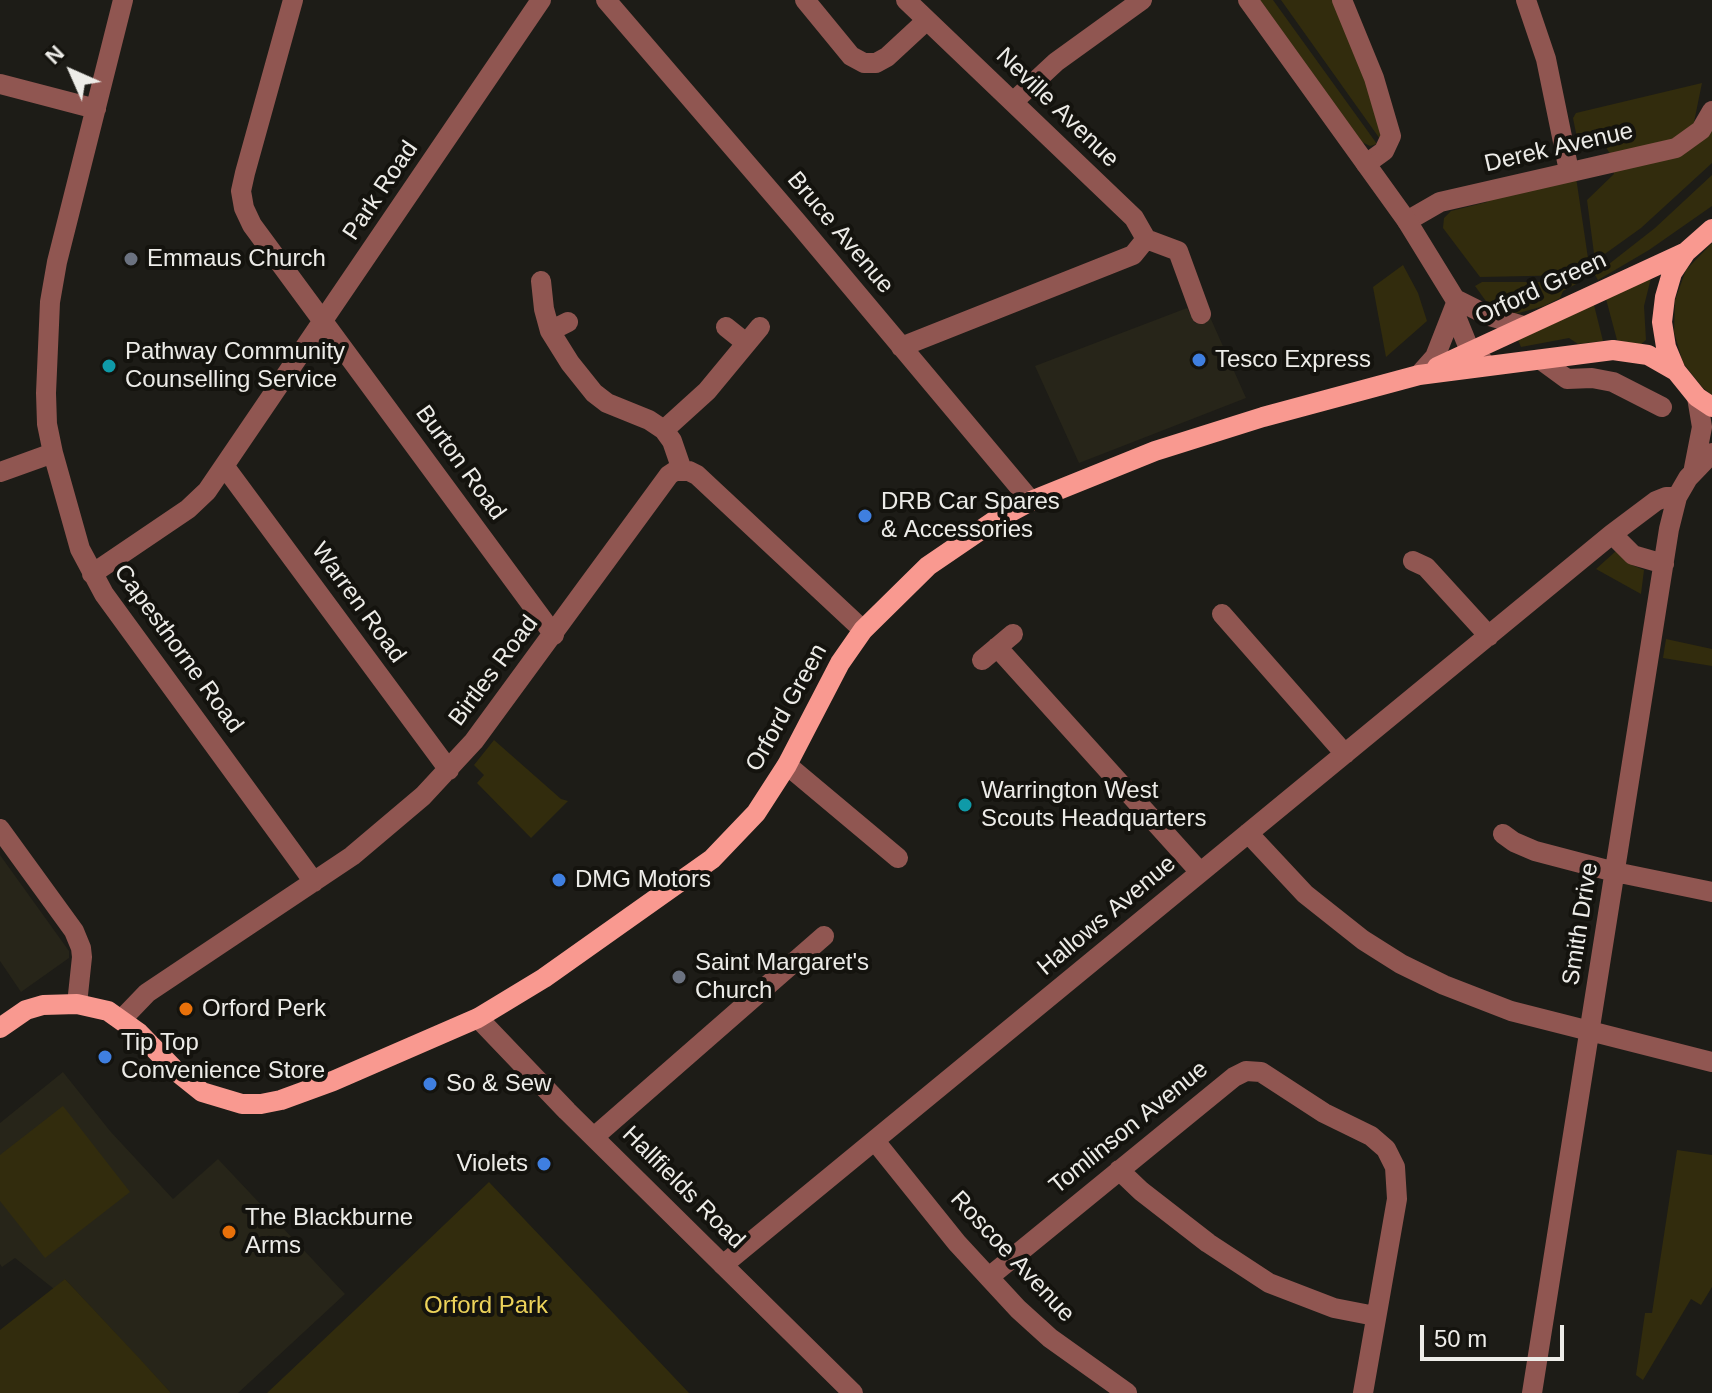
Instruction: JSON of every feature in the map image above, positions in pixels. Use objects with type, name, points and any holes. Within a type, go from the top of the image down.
[{"type":"main road","points":[[1704,402],[1676,371],[1666,347],[1662,322],[1672,273],[1686,252],[1712,229]]},
{"type":"main road","name":"Orford Green","points":[[1419,375],[1686,252]]},
{"type":"main road","name":"Orford Green","points":[[122,1019],[189,1083],[202,1092],[242,1104],[281,1100],[375,1064],[478,1018],[544,978],[712,859],[756,813],[787,765],[840,663],[863,630],[928,566],[962,540],[1031,501],[1181,443],[1263,417],[1419,375],[1613,350],[1634,351],[1662,361],[1676,371]]},
{"type":"main road","points":[[0,1028],[33,1007],[56,1004],[77,1004],[108,1011],[122,1019]]},
{"type":"street","name":"Capesthorne Road","points":[[123,0],[57,262],[50,302],[46,393],[47,424],[53,453],[72,524],[92,574],[104,594],[314,882]]},
{"type":"street","points":[[293,0],[241,191],[252,225],[325,321]]},
{"type":"street","name":"Park Road","points":[[92,574],[188,509],[207,491],[541,0]]},
{"type":"street","name":"Bruce Avenue","points":[[606,0],[1031,501]]},
{"type":"street","points":[[805,0],[851,56],[864,63],[876,63],[887,57],[927,20]]},
{"type":"street","name":"Neville Avenue","points":[[906,0],[1134,218],[1146,239],[1178,251],[1201,314]]},
{"type":"street","points":[[1013,102],[1056,62],[1142,0]]},
{"type":"street","points":[[1248,0],[1407,221],[1455,302],[1457,319],[1470,351],[1483,362],[1496,366]]},
{"type":"street","points":[[1342,0],[1374,78],[1391,136],[1384,151],[1366,164]]},
{"type":"street","points":[[1526,0],[1546,59],[1569,171]]},
{"type":"street","points":[[0,84],[96,109]]},
{"type":"street","name":"Derek Avenue","points":[[1407,221],[1440,202],[1676,148],[1701,130],[1712,111]]},
{"type":"street","points":[[901,347],[1133,255],[1146,239]]},
{"type":"street","points":[[541,281],[544,309],[559,327],[570,363],[594,393],[607,403],[649,420],[664,430],[672,441],[682,470],[697,475],[863,630]]},
{"type":"street","points":[[1455,302],[1524,326]]},
{"type":"street","points":[[1419,375],[1435,357],[1455,302]]},
{"type":"street","name":"Burton Road","points":[[325,321],[554,635]]},
{"type":"street","points":[[664,430],[707,391],[753,335],[726,327]]},
{"type":"street","points":[[1541,360],[1567,379],[1592,378],[1613,382],[1662,407]]},
{"type":"street","name":"Smith Drive","points":[[1532,1393],[1664,564],[1677,497],[1694,468],[1704,402]]},
{"type":"street","points":[[0,472],[53,453]]},
{"type":"street","name":"Smith Drive","points":[[1694,468],[1712,453]]},
{"type":"street","name":"Warren Road","points":[[225,467],[449,770]]},
{"type":"street","name":"Birtles Road","points":[[122,1019],[147,993],[314,882],[386,828],[449,770],[554,635],[669,475],[682,470]]},
{"type":"street","name":"Hallows Avenue","points":[[723,1265],[1612,534],[1656,501],[1677,497]]},
{"type":"street","points":[[1612,534],[1633,555],[1664,564]]},
{"type":"street","points":[[1413,561],[1426,567],[1489,636]]},
{"type":"street","points":[[1222,614],[1345,754]]},
{"type":"street","points":[[997,647],[1200,872]]},
{"type":"street","points":[[787,765],[898,858]]},
{"type":"street","points":[[0,829],[74,931],[82,957],[77,1004]]},
{"type":"street","points":[[1248,833],[1305,894],[1363,940],[1401,964],[1444,985],[1511,1011],[1712,1062]]},
{"type":"street","points":[[1503,834],[1535,851],[1615,872],[1712,892]]},
{"type":"street","points":[[594,1137],[824,936]]},
{"type":"street","name":"Hallfields Road","points":[[478,1018],[853,1393]]},
{"type":"street","name":"Tomlinson Avenue","points":[[989,1277],[1239,1073],[1254,1071],[1270,1077],[1314,1107],[1371,1136],[1391,1158],[1397,1176],[1397,1199],[1363,1393]]},
{"type":"street","name":"Roscoe Avenue","points":[[875,1141],[957,1243],[989,1277],[1050,1338],[1127,1393]]},
{"type":"street","points":[[1119,1170],[1208,1243],[1269,1283],[1334,1308],[1375,1316]]},
{"type":"shaded area","points":[[1187,308],[1195,323],[1210,317],[1246,398],[1079,463],[1035,366]]},
{"type":"shaded area","points":[[0,855],[69,951],[69,958],[21,992],[0,961]]},
{"type":"shaded area","points":[[63,1072],[110,1131],[173,1199],[218,1159],[345,1294],[238,1393],[171,1393],[65,1279],[54,1289],[15,1258],[2,1267],[0,1264],[0,1123]]},
{"type":"green space","points":[[1260,0],[1273,0],[1377,144],[1370,146],[1362,142]]},
{"type":"green space","points":[[1281,0],[1334,0],[1382,130],[1380,139]]},
{"type":"green space","points":[[1702,83],[1693,127],[1677,138],[1610,154],[1606,147],[1587,148],[1577,138],[1573,118],[1576,113]]},
{"type":"green space","points":[[1712,123],[1712,163],[1641,228],[1595,261],[1587,200],[1614,174],[1613,169]]},
{"type":"green space","points":[[1712,175],[1712,206],[1649,250],[1598,280],[1595,275],[1655,228]]},
{"type":"green space","points":[[1576,177],[1589,265],[1578,275],[1480,277],[1443,228],[1444,218],[1451,211],[1487,202],[1489,197]]},
{"type":"green space","points":[[1712,243],[1712,395],[1683,363],[1674,332],[1675,300],[1686,270]]},
{"type":"green space","points":[[1403,265],[1418,293],[1427,321],[1386,357],[1373,287]]},
{"type":"green space","points":[[1651,278],[1644,306],[1646,340],[1640,345],[1617,340],[1606,299]]},
{"type":"green space","points":[[1482,282],[1578,283],[1544,306],[1515,314],[1488,304],[1475,286]]},
{"type":"green space","points":[[1594,305],[1603,341],[1578,344],[1569,338],[1521,347],[1518,340]]},
{"type":"green space","points":[[1616,551],[1632,565],[1644,570],[1641,594],[1596,569]]},
{"type":"green space","points":[[1666,639],[1712,649],[1712,666],[1663,658]]},
{"type":"green space","points":[[494,740],[561,799],[568,801],[531,838],[477,783],[484,775],[474,765]]},
{"type":"green space","points":[[63,1106],[130,1192],[45,1258],[0,1201],[0,1155]]},
{"type":"green space","points":[[1677,1150],[1712,1155],[1712,1287],[1701,1305],[1691,1299],[1643,1380],[1636,1375],[1645,1313],[1652,1313]]},
{"type":"green space","name":"Orford Park","points":[[489,1182],[689,1393],[267,1393],[355,1310]]},
{"type":"green space","points":[[65,1279],[171,1393],[0,1393],[0,1330]]},
{"type":"place","name":"Emmaus Church","points":[[131,259]]},
{"type":"place","name":"Tesco Express","points":[[1199,360]]},
{"type":"place","name":"Pathway Community Counselling Service","points":[[109,366]]},
{"type":"place","name":"DRB Car Spares & Accessories","points":[[865,516]]},
{"type":"place","name":"Warrington West Scouts Headquarters","points":[[965,805]]},
{"type":"place","name":"DMG Motors","points":[[559,880]]},
{"type":"place","name":"Saint Margaret's Church","points":[[679,977]]},
{"type":"place","name":"Orford Perk","points":[[186,1009]]},
{"type":"place","name":"Tip Top Convenience Store","points":[[105,1057]]},
{"type":"place","name":"So & Sew","points":[[430,1084]]},
{"type":"place","name":"Violets","points":[[544,1164]]},
{"type":"place","name":"The Blackburne Arms","points":[[229,1232]]}]
